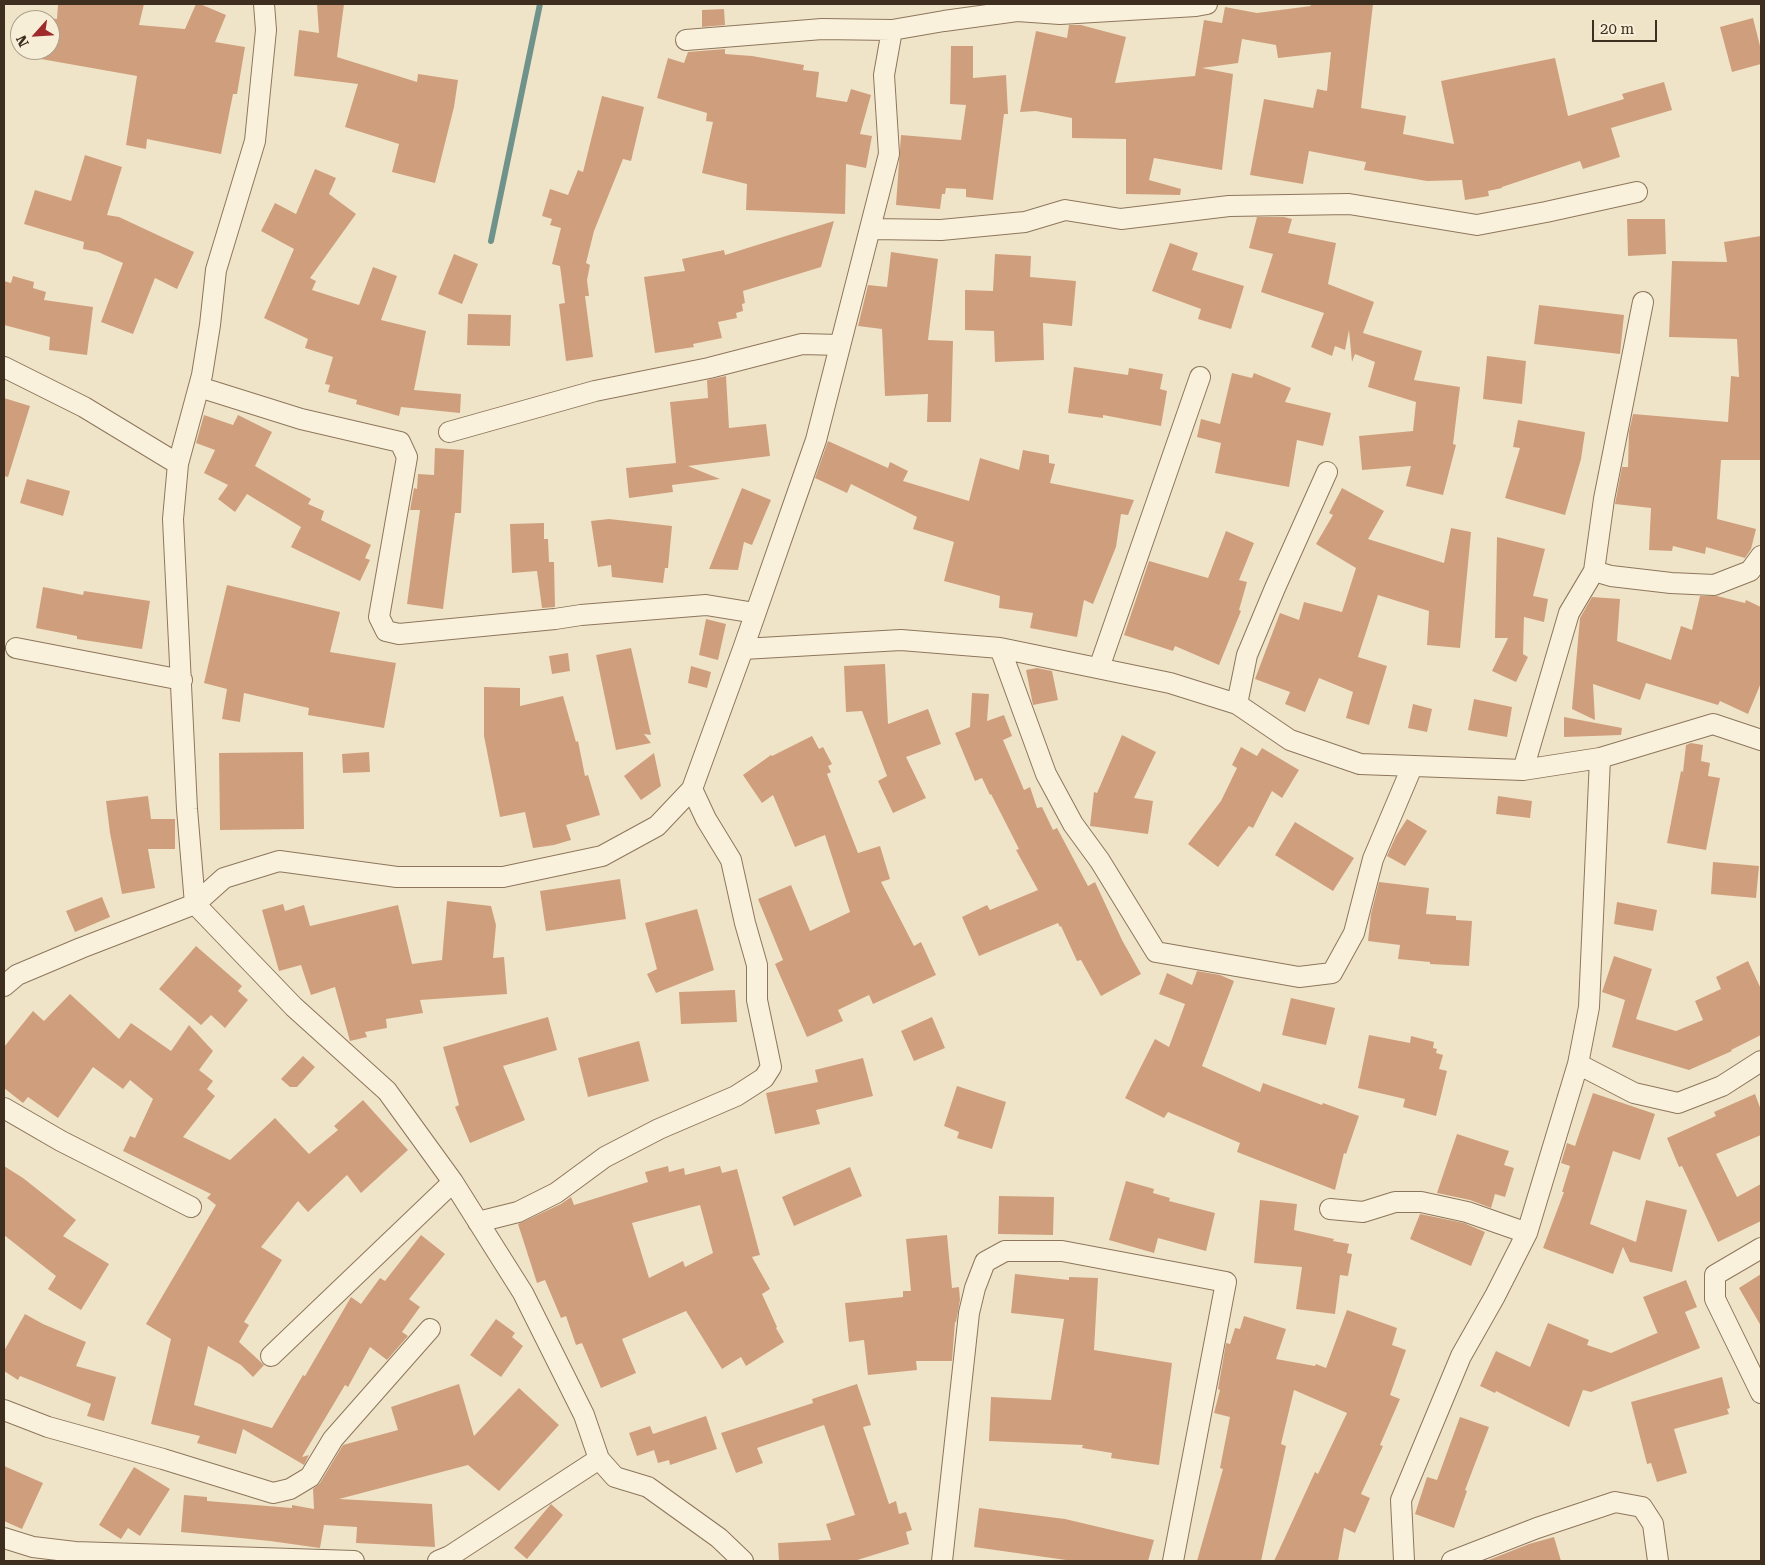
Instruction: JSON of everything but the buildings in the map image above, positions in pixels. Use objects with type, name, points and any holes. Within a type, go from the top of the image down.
[{"type":"street","points":[[264,4],[266,30],[254,141],[216,270],[210,325],[199,387],[178,464],[173,519],[187,809],[195,904],[294,1007],[387,1091],[453,1182],[523,1293],[584,1415],[599,1459],[615,1477],[648,1488],[719,1538],[743,1561]]},
{"type":"street","points":[[686,40],[822,29],[892,30],[1022,8],[1060,14],[1207,4]]},
{"type":"street","points":[[4,986],[17,975],[195,904],[224,878],[279,861],[398,877],[503,877],[602,856],[658,826],[692,789],[816,440],[889,154],[884,74],[892,30]]},
{"type":"street","points":[[871,229],[950,229],[1024,222],[1066,210],[1121,218],[1229,206],[1349,204],[1477,224],[1546,212],[1637,192]]},
{"type":"street","points":[[1523,770],[1570,613],[1594,571],[1604,499],[1643,302]]},
{"type":"street","points":[[449,432],[595,390],[708,368],[802,344],[840,345]]},
{"type":"street","points":[[4,368],[84,407],[178,464]]},
{"type":"street","points":[[1099,668],[1200,377]]},
{"type":"street","points":[[199,387],[301,419],[400,442],[406,457],[379,617],[386,631],[399,634],[581,615],[706,605],[756,613]]},
{"type":"street","points":[[1236,704],[1247,655],[1274,588],[1327,472]]},
{"type":"street","points":[[1594,571],[1612,576],[1671,583],[1714,585],[1750,571],[1761,556]]},
{"type":"street","points":[[743,649],[900,640],[1000,648],[1170,683],[1236,704],[1290,740],[1360,764],[1523,770],[1600,758],[1713,724],[1761,740]]},
{"type":"street","points":[[16,648],[182,680]]},
{"type":"street","points":[[1000,648],[1046,774],[1073,824],[1100,861],[1156,952],[1299,977],[1332,973],[1354,934],[1373,859],[1412,767]]},
{"type":"street","points":[[1404,1561],[1401,1500],[1461,1356],[1495,1296],[1527,1232],[1578,1064],[1589,1007],[1600,758]]},
{"type":"street","points":[[478,1222],[518,1212],[556,1193],[605,1157],[659,1129],[736,1096],[764,1078],[770,1066],[757,1000],[757,965],[745,923],[731,860],[706,819],[692,789]]},
{"type":"street","points":[[1578,1064],[1634,1093],[1678,1103],[1722,1086],[1761,1061]]},
{"type":"street","points":[[4,1108],[61,1141],[191,1207]]},
{"type":"street","points":[[271,1356],[453,1182]]},
{"type":"street","points":[[1330,1209],[1363,1212],[1395,1202],[1422,1202],[1467,1212],[1527,1232]]},
{"type":"street","points":[[1761,1248],[1715,1275],[1715,1299],[1761,1393]]},
{"type":"street","points":[[942,1561],[969,1313],[985,1262],[1005,1251],[1062,1250],[1226,1282],[1172,1561]]},
{"type":"street","points":[[4,1410],[48,1427],[273,1492],[290,1489],[310,1477],[333,1439],[430,1329]]},
{"type":"street","points":[[438,1561],[450,1556],[599,1459]]},
{"type":"street","points":[[1452,1561],[1537,1528],[1615,1502],[1642,1507],[1653,1524],[1658,1561]]},
{"type":"street","points":[[4,1538],[33,1548],[76,1552],[354,1561]]},
{"type":"waterway","points":[[491,241],[540,4]]}]
